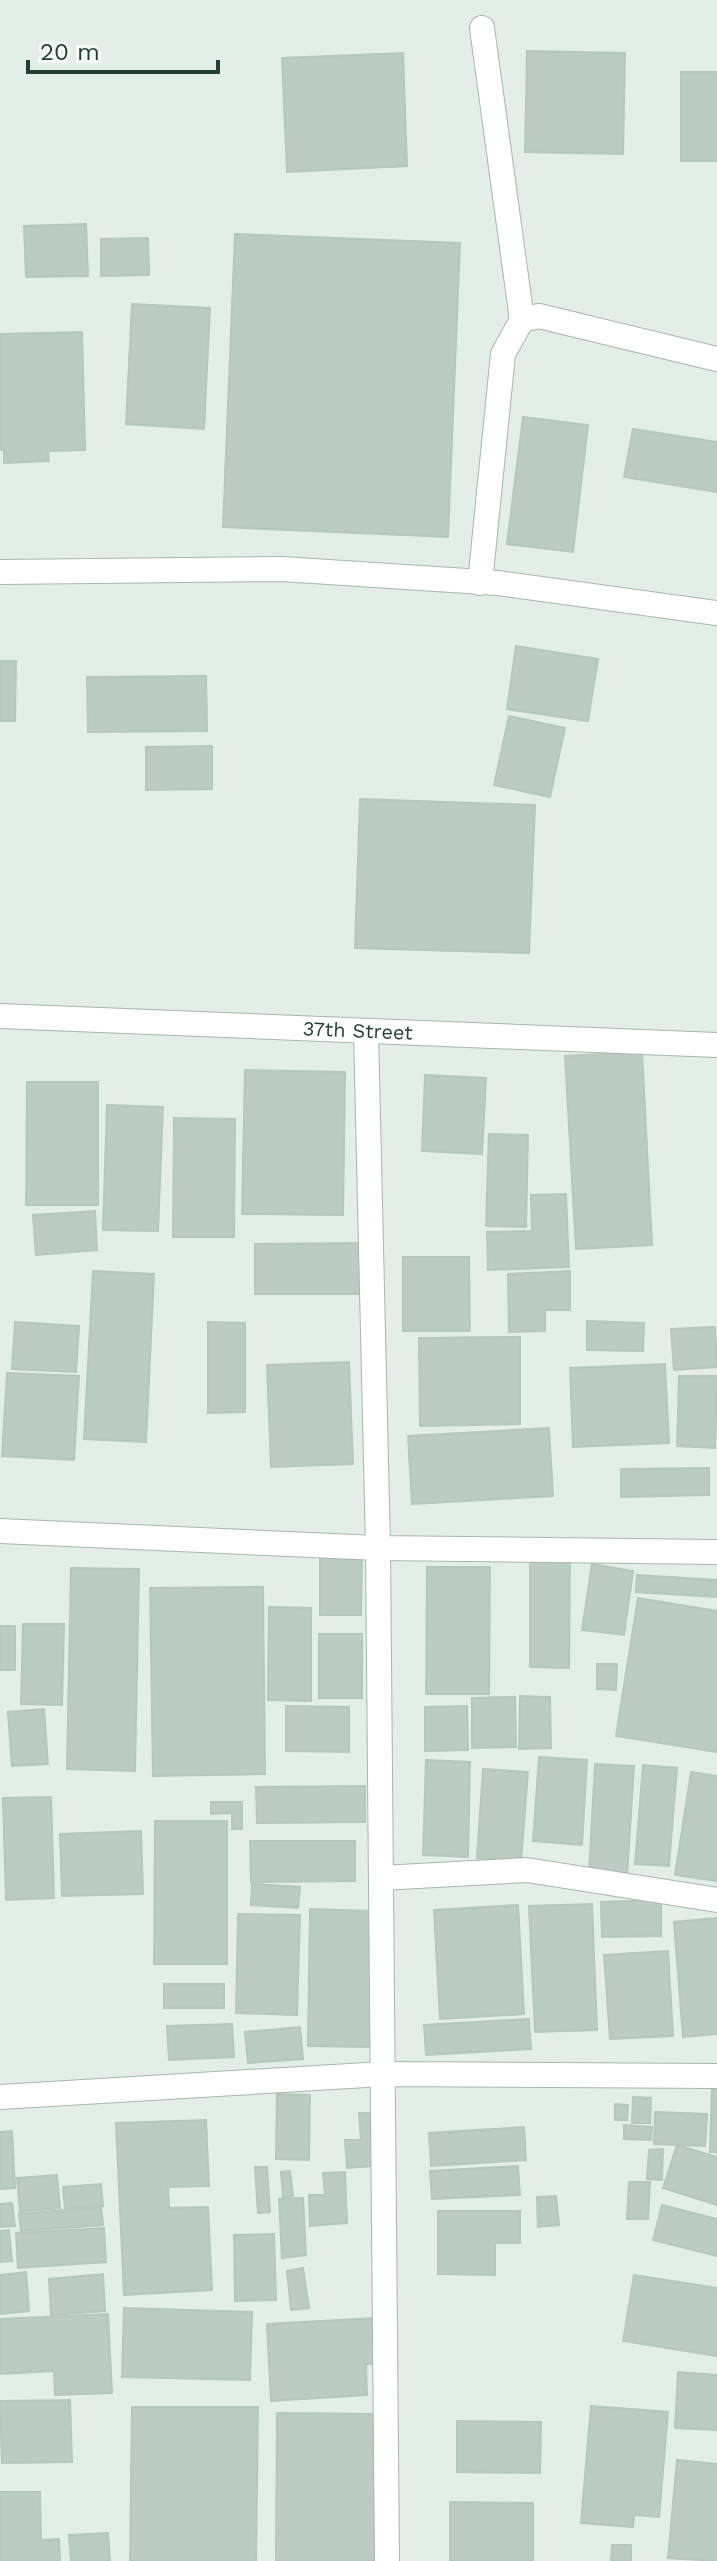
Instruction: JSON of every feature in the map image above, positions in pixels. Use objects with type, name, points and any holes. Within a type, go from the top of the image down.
[{"type":"street","points":[[480,583],[503,354],[522,320],[482,28]]},
{"type":"street","points":[[522,320],[539,316],[717,359]]},
{"type":"street","points":[[0,572],[282,569],[480,583],[717,613]]},
{"type":"street","name":"37th Street","points":[[0,1016],[717,1045]]},
{"type":"street","points":[[366,1031],[378,1548],[387,2561]]},
{"type":"street","points":[[0,1531],[378,1548],[717,1552]]},
{"type":"street","points":[[381,1878],[527,1870],[717,1900]]},
{"type":"street","points":[[0,2097],[383,2074],[717,2076]]},
{"type":"building","points":[[527,51],[625,53],[623,154],[525,152]]},
{"type":"building","points":[[403,53],[407,166],[287,172],[282,58]]},
{"type":"building","points":[[681,72],[717,72],[717,161],[681,161]]},
{"type":"building","points":[[86,224],[88,276],[26,277],[24,226]]},
{"type":"building","points":[[235,234],[460,243],[448,537],[223,527]]},
{"type":"building","points":[[148,238],[149,275],[101,276],[101,239]]},
{"type":"building","points":[[132,304],[210,308],[204,429],[126,424]]},
{"type":"building","points":[[82,332],[85,450],[48,451],[49,461],[4,463],[4,449],[0,450],[0,334]]},
{"type":"building","points":[[523,417],[588,425],[573,552],[507,544]]},
{"type":"building","points":[[633,429],[717,442],[717,492],[624,477]]},
{"type":"building","points":[[516,646],[598,659],[588,721],[507,709]]},
{"type":"building","points":[[0,661],[16,661],[15,721],[0,721]]},
{"type":"building","points":[[206,676],[207,731],[88,732],[87,677]]},
{"type":"building","points":[[509,716],[565,728],[550,797],[494,785]]},
{"type":"building","points":[[212,746],[212,789],[146,790],[146,747]]},
{"type":"building","points":[[360,799],[535,805],[529,953],[355,948]]},
{"type":"building","points":[[642,1052],[652,1245],[576,1249],[565,1056]]},
{"type":"building","points":[[245,1070],[345,1072],[343,1215],[242,1214]]},
{"type":"building","points":[[425,1075],[486,1078],[482,1154],[422,1151]]},
{"type":"building","points":[[27,1082],[98,1082],[98,1205],[26,1205]]},
{"type":"building","points":[[107,1105],[163,1107],[158,1231],[103,1230]]},
{"type":"building","points":[[174,1118],[235,1119],[234,1237],[173,1237]]},
{"type":"building","points":[[489,1134],[528,1135],[526,1227],[486,1226]]},
{"type":"building","points":[[566,1194],[569,1267],[488,1270],[487,1232],[532,1231],[531,1195]]},
{"type":"building","points":[[95,1211],[97,1250],[36,1255],[33,1215]]},
{"type":"building","points":[[360,1243],[361,1294],[255,1294],[255,1244]]},
{"type":"building","points":[[403,1257],[469,1257],[470,1331],[403,1331]]},
{"type":"building","points":[[93,1271],[154,1274],[146,1442],[84,1439]]},
{"type":"building","points":[[570,1271],[570,1310],[545,1310],[545,1331],[509,1332],[508,1274]]},
{"type":"building","points":[[587,1321],[644,1323],[643,1351],[587,1350]]},
{"type":"building","points":[[15,1322],[79,1326],[76,1372],[12,1369]]},
{"type":"building","points":[[208,1322],[245,1323],[245,1412],[208,1413]]},
{"type":"building","points":[[715,1327],[717,1367],[674,1370],[671,1329]]},
{"type":"building","points":[[520,1337],[520,1424],[420,1426],[419,1338]]},
{"type":"building","points":[[349,1362],[353,1464],[271,1467],[267,1365]]},
{"type":"building","points":[[665,1364],[669,1443],[573,1447],[570,1368]]},
{"type":"building","points":[[7,1373],[79,1376],[74,1460],[2,1456]]},
{"type":"building","points":[[679,1376],[717,1376],[715,1448],[677,1446]]},
{"type":"building","points":[[549,1428],[553,1496],[412,1504],[408,1436]]},
{"type":"building","points":[[709,1468],[709,1495],[621,1497],[621,1469]]},
{"type":"building","points":[[320,1558],[362,1558],[361,1615],[320,1615]]},
{"type":"building","points":[[530,1560],[570,1560],[569,1668],[530,1667]]},
{"type":"building","points":[[592,1564],[633,1571],[624,1635],[582,1630]]},
{"type":"building","points":[[427,1567],[490,1567],[489,1694],[426,1694]]},
{"type":"building","points":[[71,1568],[139,1569],[135,1771],[67,1769]]},
{"type":"building","points":[[637,1575],[717,1580],[717,1597],[636,1592]]},
{"type":"building","points":[[263,1587],[265,1774],[153,1776],[150,1588]]},
{"type":"building","points":[[638,1598],[717,1611],[717,1752],[616,1736]]},
{"type":"building","points":[[269,1607],[311,1608],[311,1701],[268,1700]]},
{"type":"building","points":[[23,1624],[64,1624],[62,1705],[21,1704]]},
{"type":"building","points":[[0,1626],[15,1626],[15,1670],[0,1670]]},
{"type":"building","points":[[319,1634],[362,1634],[362,1698],[319,1698]]},
{"type":"building","points":[[597,1664],[617,1664],[616,1690],[597,1689]]},
{"type":"building","points":[[520,1696],[550,1697],[551,1748],[519,1749]]},
{"type":"building","points":[[515,1697],[516,1747],[472,1748],[472,1698]]},
{"type":"building","points":[[286,1706],[349,1707],[349,1752],[286,1751]]},
{"type":"building","points":[[467,1706],[468,1750],[425,1751],[425,1707]]},
{"type":"building","points":[[44,1709],[48,1764],[12,1766],[8,1712]]},
{"type":"building","points":[[539,1757],[587,1760],[582,1845],[533,1841]]},
{"type":"building","points":[[426,1760],[470,1762],[468,1857],[423,1855]]},
{"type":"building","points":[[595,1764],[634,1766],[627,1876],[589,1873]]},
{"type":"building","points":[[643,1765],[677,1768],[669,1866],[635,1864]]},
{"type":"building","points":[[483,1769],[528,1772],[521,1861],[477,1858]]},
{"type":"building","points":[[691,1772],[717,1776],[717,1881],[675,1875]]},
{"type":"building","points":[[365,1786],[365,1822],[257,1823],[256,1787]]},
{"type":"building","points":[[51,1797],[54,1898],[6,1900],[3,1798]]},
{"type":"building","points":[[211,1802],[242,1802],[242,1829],[232,1829],[232,1813],[211,1814]]},
{"type":"building","points":[[155,1821],[227,1821],[227,1964],[154,1964]]},
{"type":"building","points":[[141,1831],[143,1894],[62,1896],[60,1834]]},
{"type":"building","points":[[250,1841],[355,1841],[355,1881],[251,1882]]},
{"type":"building","points":[[252,1884],[300,1887],[298,1908],[251,1905]]},
{"type":"building","points":[[661,1900],[661,1936],[602,1937],[601,1902]]},
{"type":"building","points":[[592,1904],[597,2030],[535,2032],[529,1906]]},
{"type":"building","points":[[518,1905],[524,2014],[440,2019],[434,1910]]},
{"type":"building","points":[[310,1909],[374,1911],[371,2047],[308,2046]]},
{"type":"building","points":[[238,1914],[300,1915],[297,2015],[236,2013]]},
{"type":"building","points":[[717,1918],[717,2034],[683,2037],[674,1922]]},
{"type":"building","points":[[668,1951],[673,2036],[610,2039],[604,1955]]},
{"type":"building","points":[[164,1984],[224,1984],[224,2008],[164,2008]]},
{"type":"building","points":[[529,2019],[531,2049],[426,2055],[424,2025]]},
{"type":"building","points":[[232,2024],[234,2057],[169,2060],[167,2026]]},
{"type":"building","points":[[300,2027],[303,2059],[248,2063],[245,2032]]},
{"type":"building","points":[[712,2089],[717,2089],[717,2152],[710,2152]]},
{"type":"building","points":[[277,2094],[310,2095],[309,2160],[276,2159]]},
{"type":"building","points":[[633,2097],[651,2098],[650,2123],[632,2123]]},
{"type":"building","points":[[615,2104],[628,2105],[627,2120],[615,2120]]},
{"type":"building","points":[[655,2112],[707,2114],[705,2146],[654,2144]]},
{"type":"building","points":[[359,2113],[371,2113],[374,2166],[347,2168],[345,2140],[361,2140]]},
{"type":"building","points":[[206,2120],[209,2186],[168,2187],[169,2208],[208,2207],[212,2290],[124,2295],[116,2123]]},
{"type":"building","points":[[624,2125],[652,2127],[651,2140],[624,2139]]},
{"type":"building","points":[[524,2127],[526,2160],[431,2166],[429,2133]]},
{"type":"building","points":[[12,2131],[15,2188],[0,2189],[0,2132]]},
{"type":"building","points":[[677,2145],[717,2157],[717,2205],[663,2188]]},
{"type":"building","points":[[663,2149],[662,2180],[647,2179],[649,2150]]},
{"type":"building","points":[[518,2166],[520,2195],[432,2199],[430,2171]]},
{"type":"building","points":[[255,2167],[267,2167],[270,2212],[258,2213]]},
{"type":"building","points":[[290,2171],[293,2196],[283,2198],[281,2172]]},
{"type":"building","points":[[345,2172],[347,2223],[310,2226],[309,2195],[325,2195],[323,2173]]},
{"type":"building","points":[[57,2175],[60,2208],[20,2212],[17,2178]]},
{"type":"building","points":[[629,2182],[650,2182],[648,2219],[627,2219]]},
{"type":"building","points":[[101,2184],[103,2206],[65,2209],[63,2187]]},
{"type":"building","points":[[556,2196],[559,2225],[538,2227],[537,2197]]},
{"type":"building","points":[[303,2198],[306,2255],[282,2258],[279,2199]]},
{"type":"building","points":[[12,2203],[15,2226],[0,2227],[0,2204]]},
{"type":"building","points":[[662,2205],[717,2219],[717,2256],[653,2240]]},
{"type":"building","points":[[101,2207],[103,2225],[21,2231],[19,2214]]},
{"type":"building","points":[[438,2211],[520,2211],[520,2243],[495,2243],[495,2275],[438,2274]]},
{"type":"building","points":[[104,2228],[106,2262],[18,2268],[16,2233]]},
{"type":"building","points":[[9,2230],[12,2261],[0,2262],[0,2231]]},
{"type":"building","points":[[274,2234],[276,2300],[235,2301],[234,2235]]},
{"type":"building","points":[[303,2268],[309,2308],[291,2310],[287,2271]]},
{"type":"building","points":[[26,2272],[29,2311],[0,2314],[0,2275]]},
{"type":"building","points":[[103,2274],[105,2311],[51,2315],[49,2279]]},
{"type":"building","points":[[634,2275],[717,2288],[717,2356],[623,2341]]},
{"type":"building","points":[[124,2308],[252,2312],[250,2380],[122,2377]]},
{"type":"building","points":[[108,2314],[112,2393],[55,2395],[54,2371],[0,2374],[0,2319]]},
{"type":"building","points":[[375,2318],[377,2363],[366,2364],[367,2395],[271,2401],[267,2324]]},
{"type":"building","points":[[678,2372],[717,2375],[717,2430],[675,2428]]},
{"type":"building","points":[[70,2400],[72,2462],[2,2463],[0,2401]]},
{"type":"building","points":[[591,2406],[668,2412],[659,2517],[634,2515],[633,2527],[581,2523]]},
{"type":"building","points":[[132,2407],[258,2407],[256,2561],[130,2561]]},
{"type":"building","points":[[277,2413],[378,2414],[378,2561],[276,2561]]},
{"type":"building","points":[[457,2421],[541,2422],[540,2473],[457,2472]]},
{"type":"building","points":[[677,2460],[717,2464],[717,2561],[668,2558]]},
{"type":"building","points":[[0,2492],[40,2492],[41,2540],[59,2539],[60,2561],[0,2561]]},
{"type":"building","points":[[450,2502],[533,2503],[533,2561],[450,2561]]},
{"type":"building","points":[[108,2533],[110,2561],[71,2561],[69,2535]]},
{"type":"building","points":[[612,2545],[631,2545],[631,2561],[611,2561]]}]
